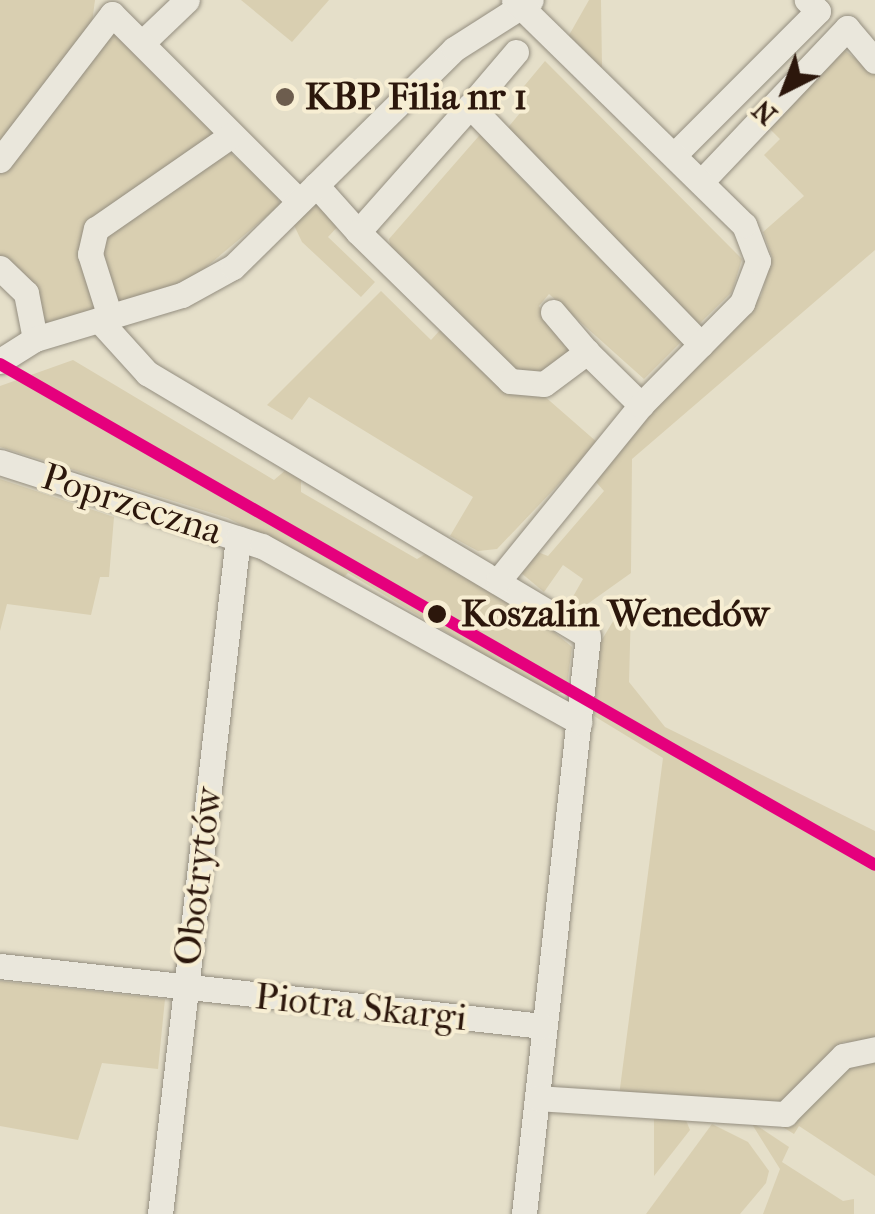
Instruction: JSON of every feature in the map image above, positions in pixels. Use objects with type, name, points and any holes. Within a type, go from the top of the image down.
[{"type":"street","points":[[142,44],[186,0]]},
{"type":"street","points":[[675,154],[818,11],[808,0]]},
{"type":"street","points":[[0,362],[35,340],[208,283],[308,193],[454,49],[522,2],[744,224],[758,260],[742,303],[641,405],[498,581]]},
{"type":"street","points":[[0,160],[112,14],[232,135],[358,232],[510,381],[544,384],[587,352]]},
{"type":"street","points":[[702,181],[847,28],[875,60]]},
{"type":"street","points":[[358,232],[516,52]]},
{"type":"street","points":[[470,106],[701,344]]},
{"type":"street","points":[[232,135],[96,229],[90,254],[105,318],[146,373],[588,636],[524,1214]]},
{"type":"street","points":[[0,268],[26,293],[35,340]]},
{"type":"street","points":[[554,312],[587,352],[641,405]]},
{"type":"street","name":"Poprzeczna","points":[[0,462],[238,538],[579,722]]},
{"type":"street","name":"Obotrytów","points":[[160,1214],[238,538]]},
{"type":"street","name":"Piotra Skargi","points":[[0,966],[543,1026]]},
{"type":"street","points":[[538,1098],[785,1114],[843,1056],[875,1050]]},
{"type":"shaded area","points":[[0,0],[95,0],[91,30],[0,147]]},
{"type":"shaded area","points":[[241,0],[329,0],[292,42]]},
{"type":"shaded area","points":[[589,0],[601,0],[602,68],[568,37]]},
{"type":"shaded area","points":[[111,27],[217,128],[224,148],[274,187],[280,205],[186,284],[44,326],[0,258],[0,170]]},
{"type":"shaded area","points":[[843,49],[875,74],[875,250],[632,459],[631,573],[572,615],[566,609],[583,579],[563,565],[544,592],[520,572],[535,551],[548,556],[604,491],[596,482],[632,433],[761,296],[772,257],[763,232],[804,196],[764,155],[780,139],[767,126]]},
{"type":"shaded area","points":[[545,61],[742,259],[732,292],[698,325],[505,131],[525,107],[515,97]]},
{"type":"shaded area","points":[[485,129],[511,155],[512,169],[683,340],[644,379],[549,294],[539,306],[573,350],[547,371],[520,377],[393,259],[389,239]]},
{"type":"shaded area","points":[[314,202],[341,223],[328,237],[375,282],[361,297],[302,242],[292,221]]},
{"type":"shaded area","points":[[381,291],[431,340],[441,329],[506,392],[543,395],[598,443],[497,549],[478,551],[450,536],[473,497],[309,397],[292,420],[267,405]]},
{"type":"shaded area","points":[[73,360],[274,480],[288,468],[301,476],[301,492],[417,559],[427,553],[522,605],[572,647],[566,693],[547,693],[348,573],[342,579],[228,518],[0,447],[0,386]]},
{"type":"shaded area","points":[[0,479],[114,517],[109,577],[100,577],[91,615],[7,604],[0,631]]},
{"type":"shaded area","points":[[623,605],[631,608],[629,682],[665,727],[875,831],[875,1042],[843,1042],[781,1107],[619,1096],[663,758],[594,716],[595,651]]},
{"type":"shaded area","points":[[0,981],[165,999],[158,1069],[102,1063],[78,1140],[0,1126]]},
{"type":"shaded area","points":[[875,1058],[875,1176],[799,1126],[794,1134],[773,1121],[837,1070]]},
{"type":"shaded area","points":[[654,1112],[685,1118],[690,1130],[654,1176]]},
{"type":"shaded area","points":[[750,1121],[789,1147],[782,1162],[843,1201],[854,1199],[854,1214],[763,1214],[780,1169]]},
{"type":"shaded area","points":[[712,1124],[748,1142],[769,1171],[766,1183],[740,1214],[646,1214]]},
{"type":"transit line","points":[[0,364],[875,865]]},
{"type":"place","name":"KBP Filia nr 1","points":[[285,97]]},
{"type":"place","name":"Koszalin Wenedów","points":[[437,614]]}]
